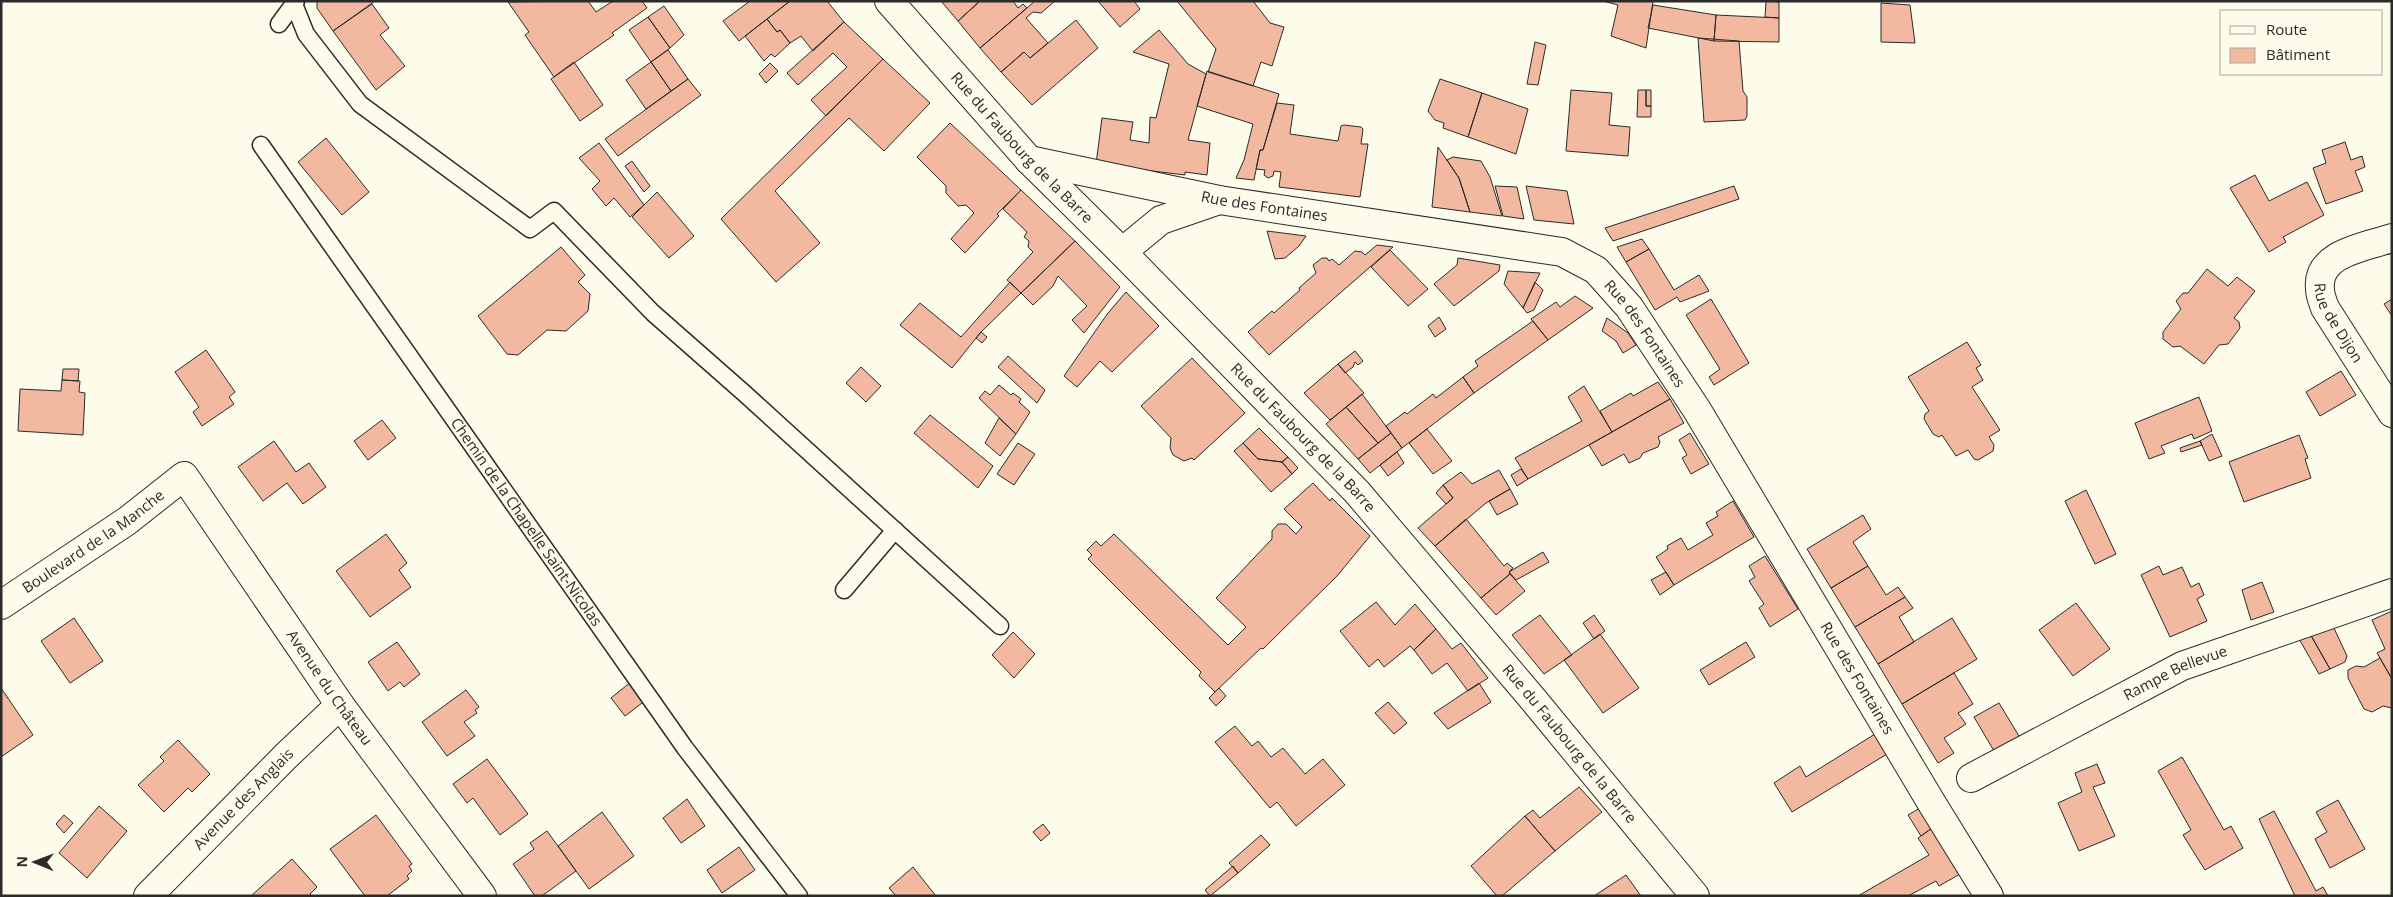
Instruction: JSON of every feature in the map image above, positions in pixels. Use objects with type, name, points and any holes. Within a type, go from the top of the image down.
[{"type":"street","name":"Rue du Faubourg de la Barre","points":[[889,1],[1029,160],[1357,492],[1532,698],[1695,896]]},
{"type":"street","name":"Rue des Fontaines","points":[[1029,160],[1219,200],[1562,252],[1596,270],[1629,307],[1697,410],[1926,794],[1990,896]]},
{"type":"street","points":[[1122,252],[1161,220],[1219,200]]},
{"type":"street","name":"Rue de Dijon","points":[[2392,238],[2336,256],[2323,269],[2319,289],[2325,308],[2392,413]]},
{"type":"street","name":"Boulevard de la Manche","points":[[1,605],[127,521],[184,476]]},
{"type":"street","name":"Avenue du Château","points":[[184,476],[340,704],[482,896]]},
{"type":"street","name":"Rampe Bellevue","points":[[1971,778],[2182,666],[2392,593]]},
{"type":"street","name":"Avenue des Anglais","points":[[148,896],[340,704]]},
{"type":"lane","points":[[279,24],[295,3]]},
{"type":"lane","points":[[295,3],[306,34],[360,104],[530,229],[554,211],[654,313],[1000,626]]},
{"type":"lane","name":"Chemin de la Chapelle Saint-Nicolas","points":[[261,145],[685,748],[799,896]]},
{"type":"lane","points":[[844,590],[895,530]]},
{"type":"building","points":[[317,1],[375,1],[333,31],[317,8]]},
{"type":"building","points":[[588,1],[596,12],[613,1],[642,1],[647,8],[612,33],[614,35],[554,77],[525,35],[529,32],[508,2]]},
{"type":"building","points":[[750,1],[790,1],[739,41],[723,21]]},
{"type":"building","points":[[790,1],[827,1],[844,22],[813,51],[801,36],[790,43],[780,30],[777,32],[767,19]]},
{"type":"building","points":[[941,1],[980,1],[958,21]]},
{"type":"building","points":[[980,1],[1013,1],[1018,8],[1023,4],[1027,8],[980,48],[958,21]]},
{"type":"building","points":[[1035,1],[1055,1],[1041,13],[1033,12],[1026,18],[1048,43],[1030,58],[1024,52],[1001,72],[980,48]]},
{"type":"building","points":[[1098,1],[1134,1],[1140,9],[1120,27]]},
{"type":"building","points":[[1177,1],[1253,1],[1270,23],[1284,27],[1272,66],[1261,62],[1253,86],[1208,72],[1216,49]]},
{"type":"building","points":[[1603,1],[1653,1],[1646,48],[1611,36],[1618,5]]},
{"type":"building","points":[[1766,1],[1779,2],[1779,18],[1765,17]]},
{"type":"building","points":[[1881,3],[1910,5],[1915,43],[1881,42]]},
{"type":"building","points":[[372,4],[389,28],[380,35],[405,66],[376,90],[333,31]]},
{"type":"building","points":[[1653,5],[1716,15],[1714,41],[1648,28]]},
{"type":"building","points":[[664,6],[684,35],[670,48],[648,17]]},
{"type":"building","points":[[1716,15],[1779,18],[1779,42],[1714,41]]},
{"type":"building","points":[[648,17],[670,48],[651,62],[629,30]]},
{"type":"building","points":[[767,19],[777,32],[780,30],[790,43],[775,57],[771,54],[764,61],[745,36]]},
{"type":"building","points":[[1076,20],[1098,48],[1032,105],[1001,72],[1024,52],[1030,58]]},
{"type":"building","points":[[844,22],[883,59],[826,116],[811,100],[847,67],[833,53],[798,85],[787,73]]},
{"type":"building","points":[[1159,30],[1188,64],[1206,74],[1188,140],[1210,143],[1207,175],[1185,172],[1185,175],[1096,164],[1102,118],[1133,122],[1130,140],[1149,143],[1150,117],[1156,118],[1169,64],[1133,52]]},
{"type":"building","points":[[1698,38],[1739,41],[1743,91],[1747,97],[1747,116],[1745,120],[1704,122]]},
{"type":"building","points":[[1535,42],[1546,45],[1538,85],[1527,84]]},
{"type":"building","points":[[668,50],[688,79],[671,91],[651,62]]},
{"type":"building","points":[[883,59],[930,103],[884,151],[849,118],[775,191],[820,243],[776,282],[721,219]]},
{"type":"building","points":[[574,62],[603,105],[580,121],[551,79]]},
{"type":"building","points":[[651,62],[671,91],[646,109],[626,80]]},
{"type":"building","points":[[770,63],[778,71],[766,83],[759,74]]},
{"type":"building","points":[[1207,71],[1279,94],[1263,150],[1260,150],[1254,180],[1236,178],[1244,160],[1253,124],[1197,106]]},
{"type":"building","points":[[688,79],[701,95],[618,156],[605,139]]},
{"type":"building","points":[[1440,79],[1482,93],[1468,137],[1443,128],[1444,123],[1435,120],[1428,111]]},
{"type":"building","points":[[1571,90],[1612,93],[1609,125],[1630,127],[1628,156],[1566,151]]},
{"type":"building","points":[[1638,90],[1646,90],[1646,106],[1651,106],[1651,117],[1637,117]]},
{"type":"building","points":[[1646,90],[1651,90],[1651,106],[1646,106]]},
{"type":"building","points":[[1482,93],[1528,109],[1516,154],[1468,137]]},
{"type":"building","points":[[1277,103],[1294,105],[1290,134],[1338,141],[1341,126],[1361,127],[1363,129],[1361,144],[1368,144],[1360,197],[1279,187],[1281,172],[1274,171],[1273,176],[1268,178],[1264,175],[1265,170],[1256,169],[1260,150],[1263,150]]},
{"type":"building","points":[[950,123],[1021,190],[997,214],[999,216],[965,253],[951,239],[974,213],[966,205],[958,206],[946,193],[946,186],[917,157]]},
{"type":"building","points":[[326,138],[369,192],[342,215],[298,162]]},
{"type":"building","points":[[2345,142],[2351,160],[2362,156],[2365,167],[2355,171],[2363,191],[2326,204],[2313,168],[2326,163],[2322,150]]},
{"type":"building","points":[[599,143],[644,205],[630,217],[614,198],[606,206],[592,189],[600,181],[579,158]]},
{"type":"building","points":[[1438,147],[1459,178],[1470,212],[1432,207]]},
{"type":"building","points":[[1453,157],[1481,161],[1490,177],[1502,216],[1470,212],[1459,178],[1447,160]]},
{"type":"building","points":[[632,161],[650,186],[644,192],[625,166]]},
{"type":"building","points":[[2255,175],[2269,201],[2307,182],[2324,215],[2283,237],[2286,242],[2269,252],[2230,188]]},
{"type":"building","points":[[1495,186],[1517,187],[1524,219],[1503,216]]},
{"type":"building","points":[[1526,186],[1567,191],[1574,224],[1534,220]]},
{"type":"building","points":[[1734,186],[1739,199],[1613,241],[1605,228]]},
{"type":"building","points":[[1021,190],[1075,241],[1021,293],[1007,280],[1033,252],[1028,247],[1029,241],[1024,237],[1027,232],[1003,209]]},
{"type":"building","points":[[657,192],[694,236],[669,258],[632,217]]},
{"type":"building","points":[[1267,231],[1306,236],[1299,246],[1285,258],[1275,259]]},
{"type":"building","points":[[1642,239],[1649,249],[1626,262],[1617,247]]},
{"type":"building","points":[[1075,241],[1120,287],[1084,333],[1072,320],[1087,306],[1058,276],[1053,286],[1033,305],[1021,293]]},
{"type":"building","points":[[1377,245],[1393,247],[1269,355],[1248,332],[1272,311],[1274,313],[1300,290],[1299,288],[1316,273],[1313,265],[1322,258],[1327,258],[1329,261],[1332,259],[1339,265],[1355,251],[1362,252],[1365,255]]},
{"type":"building","points":[[561,247],[585,275],[578,282],[590,294],[588,311],[566,331],[547,330],[518,355],[507,354],[478,316]]},
{"type":"building","points":[[1649,249],[1674,290],[1699,275],[1709,291],[1680,302],[1677,297],[1655,310],[1626,262]]},
{"type":"building","points":[[1390,250],[1428,289],[1408,306],[1371,267]]},
{"type":"building","points":[[1458,258],[1500,265],[1499,271],[1454,306],[1434,284],[1457,265]]},
{"type":"building","points":[[2207,269],[2228,286],[2237,277],[2255,291],[2234,318],[2239,322],[2240,328],[2228,344],[2219,345],[2204,364],[2180,346],[2173,347],[2163,339],[2163,332],[2181,309],[2176,301],[2183,293],[2188,293]]},
{"type":"building","points":[[1508,271],[1540,273],[1523,308],[1504,284]]},
{"type":"building","points":[[1010,282],[1021,293],[981,332],[952,368],[900,325],[920,303],[961,337]]},
{"type":"building","points":[[1535,282],[1543,290],[1534,310],[1527,313],[1523,308]]},
{"type":"building","points":[[1126,292],[1159,326],[1112,372],[1100,361],[1077,387],[1064,376],[1108,313]]},
{"type":"building","points":[[1575,296],[1593,308],[1548,340],[1531,319],[1556,302],[1560,307]]},
{"type":"building","points":[[1711,299],[1749,363],[1714,385],[1709,377],[1720,369],[1686,315]]},
{"type":"building","points":[[2392,299],[2392,316],[2384,304]]},
{"type":"building","points":[[1439,317],[1446,329],[1435,337],[1428,326]]},
{"type":"building","points":[[1607,318],[1628,333],[1636,345],[1623,353],[1616,341],[1602,331]]},
{"type":"building","points":[[1533,321],[1548,340],[1474,393],[1463,377],[1478,366],[1475,361]]},
{"type":"building","points":[[981,332],[987,337],[982,343],[976,338]]},
{"type":"building","points":[[1967,342],[1981,365],[1976,368],[1983,380],[1972,387],[2000,430],[1989,437],[1994,445],[1993,451],[1978,460],[1974,459],[1968,450],[1956,456],[1942,435],[1939,437],[1933,434],[1924,419],[1925,414],[1929,411],[1908,377]]},
{"type":"building","points":[[206,350],[235,392],[229,397],[234,404],[202,426],[193,412],[199,407],[175,372]]},
{"type":"building","points":[[1355,351],[1363,361],[1358,365],[1355,362],[1353,367],[1345,373],[1338,364]]},
{"type":"building","points":[[1008,356],[1045,390],[1037,403],[998,367]]},
{"type":"building","points":[[1192,358],[1245,413],[1194,460],[1192,458],[1184,461],[1173,455],[1170,448],[1171,438],[1141,406]]},
{"type":"building","points":[[1338,364],[1364,393],[1330,420],[1304,393]]},
{"type":"building","points":[[861,367],[881,386],[866,402],[846,383]]},
{"type":"building","points":[[63,369],[79,369],[78,381],[62,380]]},
{"type":"building","points":[[2341,371],[2356,395],[2320,416],[2306,392]]},
{"type":"building","points":[[1463,377],[1474,393],[1402,448],[1386,426],[1405,412],[1407,414],[1433,394],[1436,398]]},
{"type":"building","points":[[62,380],[80,381],[79,392],[85,393],[83,435],[18,431],[20,389],[61,391]]},
{"type":"building","points":[[1658,382],[1670,399],[1612,432],[1600,411],[1631,393],[1633,396]]},
{"type":"building","points":[[999,385],[1011,395],[1013,393],[1021,399],[1019,402],[1030,412],[1016,434],[979,398],[985,391],[990,395]]},
{"type":"building","points":[[1584,386],[1612,432],[1528,479],[1515,458],[1582,421],[1568,397]]},
{"type":"building","points":[[1362,394],[1391,433],[1378,443],[1346,407]]},
{"type":"building","points":[[2199,397],[2212,431],[2194,439],[2192,434],[2161,446],[2165,453],[2149,459],[2135,423]]},
{"type":"building","points":[[1670,399],[1684,423],[1658,437],[1660,442],[1658,447],[1643,453],[1640,458],[1629,463],[1624,454],[1602,466],[1589,445]]},
{"type":"building","points":[[1346,407],[1378,443],[1358,459],[1326,424]]},
{"type":"building","points":[[930,415],[993,466],[978,488],[914,433]]},
{"type":"building","points":[[999,418],[1016,434],[1000,456],[985,443]]},
{"type":"building","points":[[382,420],[396,438],[368,460],[354,441]]},
{"type":"building","points":[[1259,428],[1288,457],[1282,462],[1258,459],[1243,443]]},
{"type":"building","points":[[1427,429],[1452,461],[1433,474],[1409,443]]},
{"type":"building","points":[[1391,433],[1402,448],[1370,473],[1358,459]]},
{"type":"building","points":[[1690,433],[1709,464],[1691,474],[1682,458],[1687,455],[1679,440]]},
{"type":"building","points":[[2212,434],[2222,456],[2209,461],[2200,441]]},
{"type":"building","points":[[2299,435],[2308,458],[2305,459],[2311,478],[2244,502],[2229,462]]},
{"type":"building","points":[[274,441],[296,472],[309,463],[326,487],[303,504],[287,483],[263,501],[238,467]]},
{"type":"building","points":[[2200,441],[2202,445],[2181,452],[2180,448]]},
{"type":"building","points":[[1018,443],[1035,454],[1014,485],[997,474]]},
{"type":"building","points":[[1243,443],[1258,459],[1282,462],[1292,474],[1271,492],[1234,451]]},
{"type":"building","points":[[1397,452],[1404,463],[1388,476],[1380,465]]},
{"type":"building","points":[[1288,457],[1298,468],[1292,474],[1282,462]]},
{"type":"building","points":[[1521,469],[1528,479],[1517,486],[1511,475]]},
{"type":"building","points":[[1499,470],[1510,489],[1486,503],[1435,546],[1418,528],[1453,498],[1443,485],[1461,472],[1472,484]]},
{"type":"building","points":[[1313,483],[1330,501],[1332,498],[1370,536],[1337,576],[1263,649],[1261,648],[1215,692],[1199,676],[1201,672],[1088,559],[1092,555],[1087,550],[1096,541],[1101,546],[1114,534],[1228,645],[1246,627],[1216,598],[1272,539],[1272,531],[1278,524],[1286,524],[1296,534],[1302,527],[1284,509]]},
{"type":"building","points":[[1443,485],[1453,498],[1446,504],[1436,493]]},
{"type":"building","points":[[1510,489],[1518,504],[1497,515],[1489,501]]},
{"type":"building","points":[[2086,490],[2116,554],[2095,564],[2065,501]]},
{"type":"building","points":[[1733,501],[1754,537],[1674,585],[1656,557],[1668,549],[1667,546],[1681,538],[1688,550],[1713,535],[1706,523],[1718,516],[1716,512]]},
{"type":"building","points":[[1863,515],[1871,529],[1853,542],[1868,566],[1831,588],[1807,549]]},
{"type":"building","points":[[1466,519],[1504,566],[1507,563],[1513,568],[1509,572],[1510,574],[1481,598],[1435,546]]},
{"type":"building","points":[[386,534],[407,563],[399,570],[411,587],[370,617],[336,571]]},
{"type":"building","points":[[1543,552],[1549,562],[1516,580],[1509,572]]},
{"type":"building","points":[[1765,556],[1798,609],[1770,627],[1759,608],[1764,604],[1749,581],[1755,577],[1749,566]]},
{"type":"building","points":[[1868,566],[1886,595],[1898,587],[1905,597],[1855,627],[1831,588]]},
{"type":"building","points":[[2159,566],[2163,575],[2182,567],[2191,587],[2199,583],[2204,595],[2197,599],[2207,621],[2170,637],[2141,575]]},
{"type":"building","points":[[1666,572],[1674,585],[1660,595],[1651,580]]},
{"type":"building","points":[[1510,574],[1525,591],[1496,615],[1481,598]]},
{"type":"building","points":[[2262,582],[2274,612],[2251,620],[2242,590]]},
{"type":"building","points":[[1905,597],[1913,608],[1899,617],[1914,642],[1878,664],[1855,627]]},
{"type":"building","points":[[1376,602],[1395,625],[1415,604],[1436,629],[1414,650],[1410,646],[1384,667],[1378,659],[1369,667],[1340,631]]},
{"type":"building","points":[[2076,603],[2110,649],[2073,676],[2039,630]]},
{"type":"building","points":[[2392,611],[2392,679],[2377,653],[2385,649],[2372,620]]},
{"type":"building","points":[[1540,615],[1572,655],[1544,674],[1512,635]]},
{"type":"building","points":[[1594,615],[1605,631],[1594,639],[1583,623]]},
{"type":"building","points":[[74,618],[103,661],[70,683],[41,641]]},
{"type":"building","points":[[1952,618],[1977,659],[1902,704],[1878,664]]},
{"type":"building","points":[[2332,624],[2347,656],[2345,662],[2330,669],[2309,632]]},
{"type":"building","points":[[1436,629],[1452,649],[1461,643],[1488,678],[1468,691],[1447,663],[1432,674],[1414,650]]},
{"type":"building","points":[[1013,632],[1035,654],[1014,678],[992,655]]},
{"type":"building","points":[[2309,632],[2330,669],[2319,674],[2298,637]]},
{"type":"building","points":[[1600,634],[1639,688],[1603,713],[1564,660]]},
{"type":"building","points":[[397,642],[420,674],[404,687],[400,682],[388,691],[368,662]]},
{"type":"building","points":[[1746,642],[1755,657],[1709,685],[1700,670]]},
{"type":"building","points":[[2380,658],[2392,679],[2392,708],[2383,706],[2372,712],[2364,709],[2348,678],[2348,670],[2356,666],[2364,667]]},
{"type":"building","points":[[1954,673],[1973,704],[1958,713],[1966,724],[1944,738],[1954,753],[1938,763],[1902,704]]},
{"type":"building","points":[[632,681],[646,700],[625,716],[611,698]]},
{"type":"building","points":[[1479,683],[1491,702],[1448,729],[1434,713]]},
{"type":"building","points":[[1,688],[33,735],[1,757]]},
{"type":"building","points":[[1219,688],[1226,696],[1216,706],[1209,698]]},
{"type":"building","points":[[466,690],[479,707],[475,710],[477,713],[464,722],[475,736],[447,756],[422,722]]},
{"type":"building","points":[[1388,702],[1407,723],[1394,734],[1375,713]]},
{"type":"building","points":[[1999,703],[2022,741],[1997,756],[1974,717]]},
{"type":"building","points":[[1235,726],[1252,746],[1258,741],[1271,757],[1283,748],[1305,774],[1323,759],[1345,785],[1296,826],[1277,802],[1270,808],[1215,742]]},
{"type":"building","points":[[1875,734],[1887,754],[1792,812],[1774,783],[1800,766],[1806,777]]},
{"type":"building","points":[[178,740],[210,774],[192,792],[188,788],[164,812],[138,785],[164,761],[160,757]]},
{"type":"building","points":[[2182,757],[2224,830],[2231,826],[2243,848],[2205,870],[2183,835],[2191,830],[2158,771]]},
{"type":"building","points":[[487,759],[528,814],[500,835],[473,798],[467,803],[453,784]]},
{"type":"building","points":[[2097,764],[2105,783],[2093,787],[2115,836],[2079,851],[2058,803],[2082,792],[2075,773]]},
{"type":"building","points":[[1579,787],[1602,812],[1555,851],[1525,816],[1533,810],[1540,818]]},
{"type":"building","points":[[687,799],[705,826],[681,843],[663,818]]},
{"type":"building","points":[[2338,800],[2365,849],[2330,868],[2315,839],[2327,832],[2316,812]]},
{"type":"building","points":[[99,806],[127,831],[87,878],[59,853]]},
{"type":"building","points":[[1920,808],[1932,828],[1921,836],[1908,815]]},
{"type":"building","points":[[2274,811],[2316,891],[2323,887],[2328,896],[2295,896],[2259,819]]},
{"type":"building","points":[[602,812],[634,856],[589,889],[558,846]]},
{"type":"building","points":[[64,815],[73,823],[64,833],[56,824]]},
{"type":"building","points":[[376,815],[412,864],[409,866],[412,871],[407,876],[409,879],[387,896],[365,896],[330,849]]},
{"type":"building","points":[[1525,816],[1555,851],[1502,896],[1497,896],[1471,866]]},
{"type":"building","points":[[1043,824],[1050,833],[1041,841],[1033,832]]},
{"type":"building","points":[[1932,828],[1960,874],[1939,886],[1936,881],[1908,896],[1858,896],[1929,855],[1918,838]]},
{"type":"building","points":[[547,831],[576,871],[542,896],[535,896],[513,864],[534,849],[530,843]]},
{"type":"building","points":[[1261,835],[1270,845],[1238,873],[1229,863]]},
{"type":"building","points":[[739,847],[755,870],[722,893],[707,870]]},
{"type":"building","points":[[292,859],[317,887],[310,894],[312,896],[251,896]]},
{"type":"building","points":[[1233,866],[1238,873],[1210,896],[1205,890]]},
{"type":"building","points":[[913,867],[936,896],[896,896],[889,888]]},
{"type":"building","points":[[1626,875],[1641,896],[1594,896]]}]
